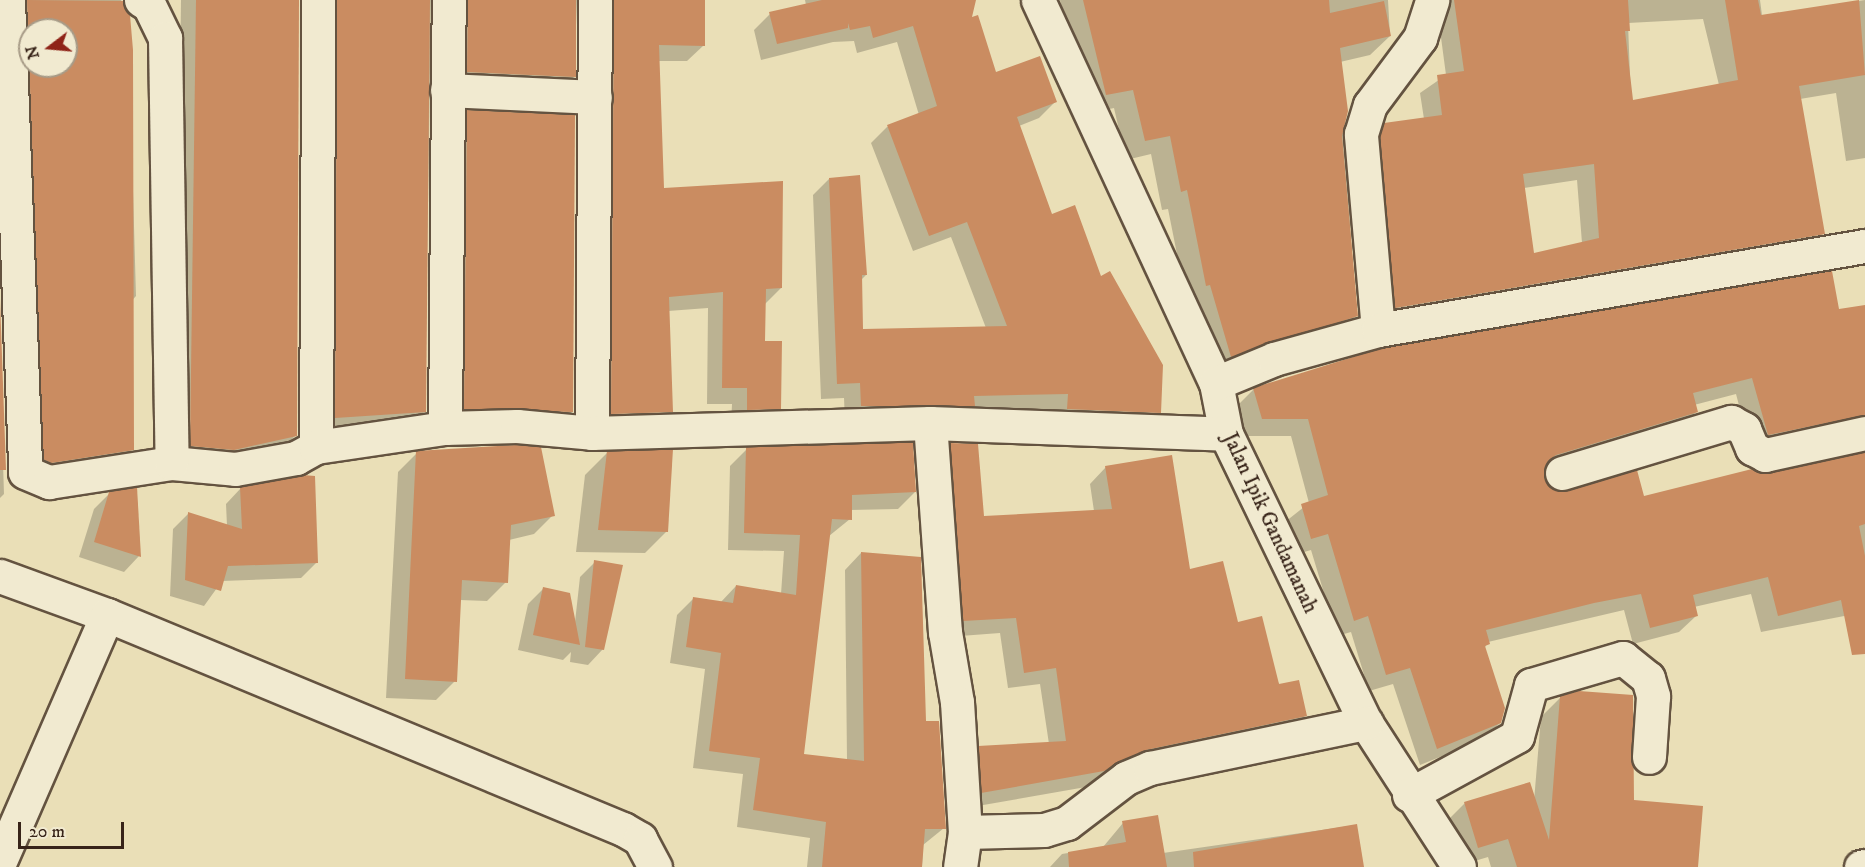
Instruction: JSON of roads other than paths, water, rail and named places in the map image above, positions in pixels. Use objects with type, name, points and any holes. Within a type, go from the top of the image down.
[{"type":"street","points":[[8,0],[25,472],[49,482],[172,463],[235,469],[296,458],[316,447],[445,428],[517,426],[592,433],[930,423],[1226,434]]},
{"type":"street","points":[[141,0],[149,5],[165,38],[172,463]]},
{"type":"street","points":[[316,447],[318,0]]},
{"type":"street","points":[[445,428],[449,0]]},
{"type":"street","points":[[592,433],[595,0]]},
{"type":"street","name":"Jalan Ipik Gandamanah","points":[[1038,0],[1216,383],[1226,434],[1366,723],[1409,795],[1459,867]]},
{"type":"street","points":[[1378,330],[1361,134],[1370,105],[1420,38],[1432,0]]},
{"type":"street","points":[[447,90],[595,97]]},
{"type":"street","points":[[1216,383],[1274,359],[1378,330],[1865,246]]},
{"type":"street","points":[[1562,473],[1731,422],[1744,429],[1752,448],[1765,454],[1865,433]]},
{"type":"street","points":[[930,423],[965,832],[960,867]]},
{"type":"street","points":[[0,576],[107,615],[622,829],[640,839],[655,867]]},
{"type":"street","points":[[0,861],[107,615]]},
{"type":"street","points":[[1409,795],[1517,736],[1532,685],[1623,658],[1648,678],[1653,696],[1649,757]]},
{"type":"street","points":[[965,832],[1044,830],[1067,823],[1126,777],[1150,768],[1366,723]]}]
